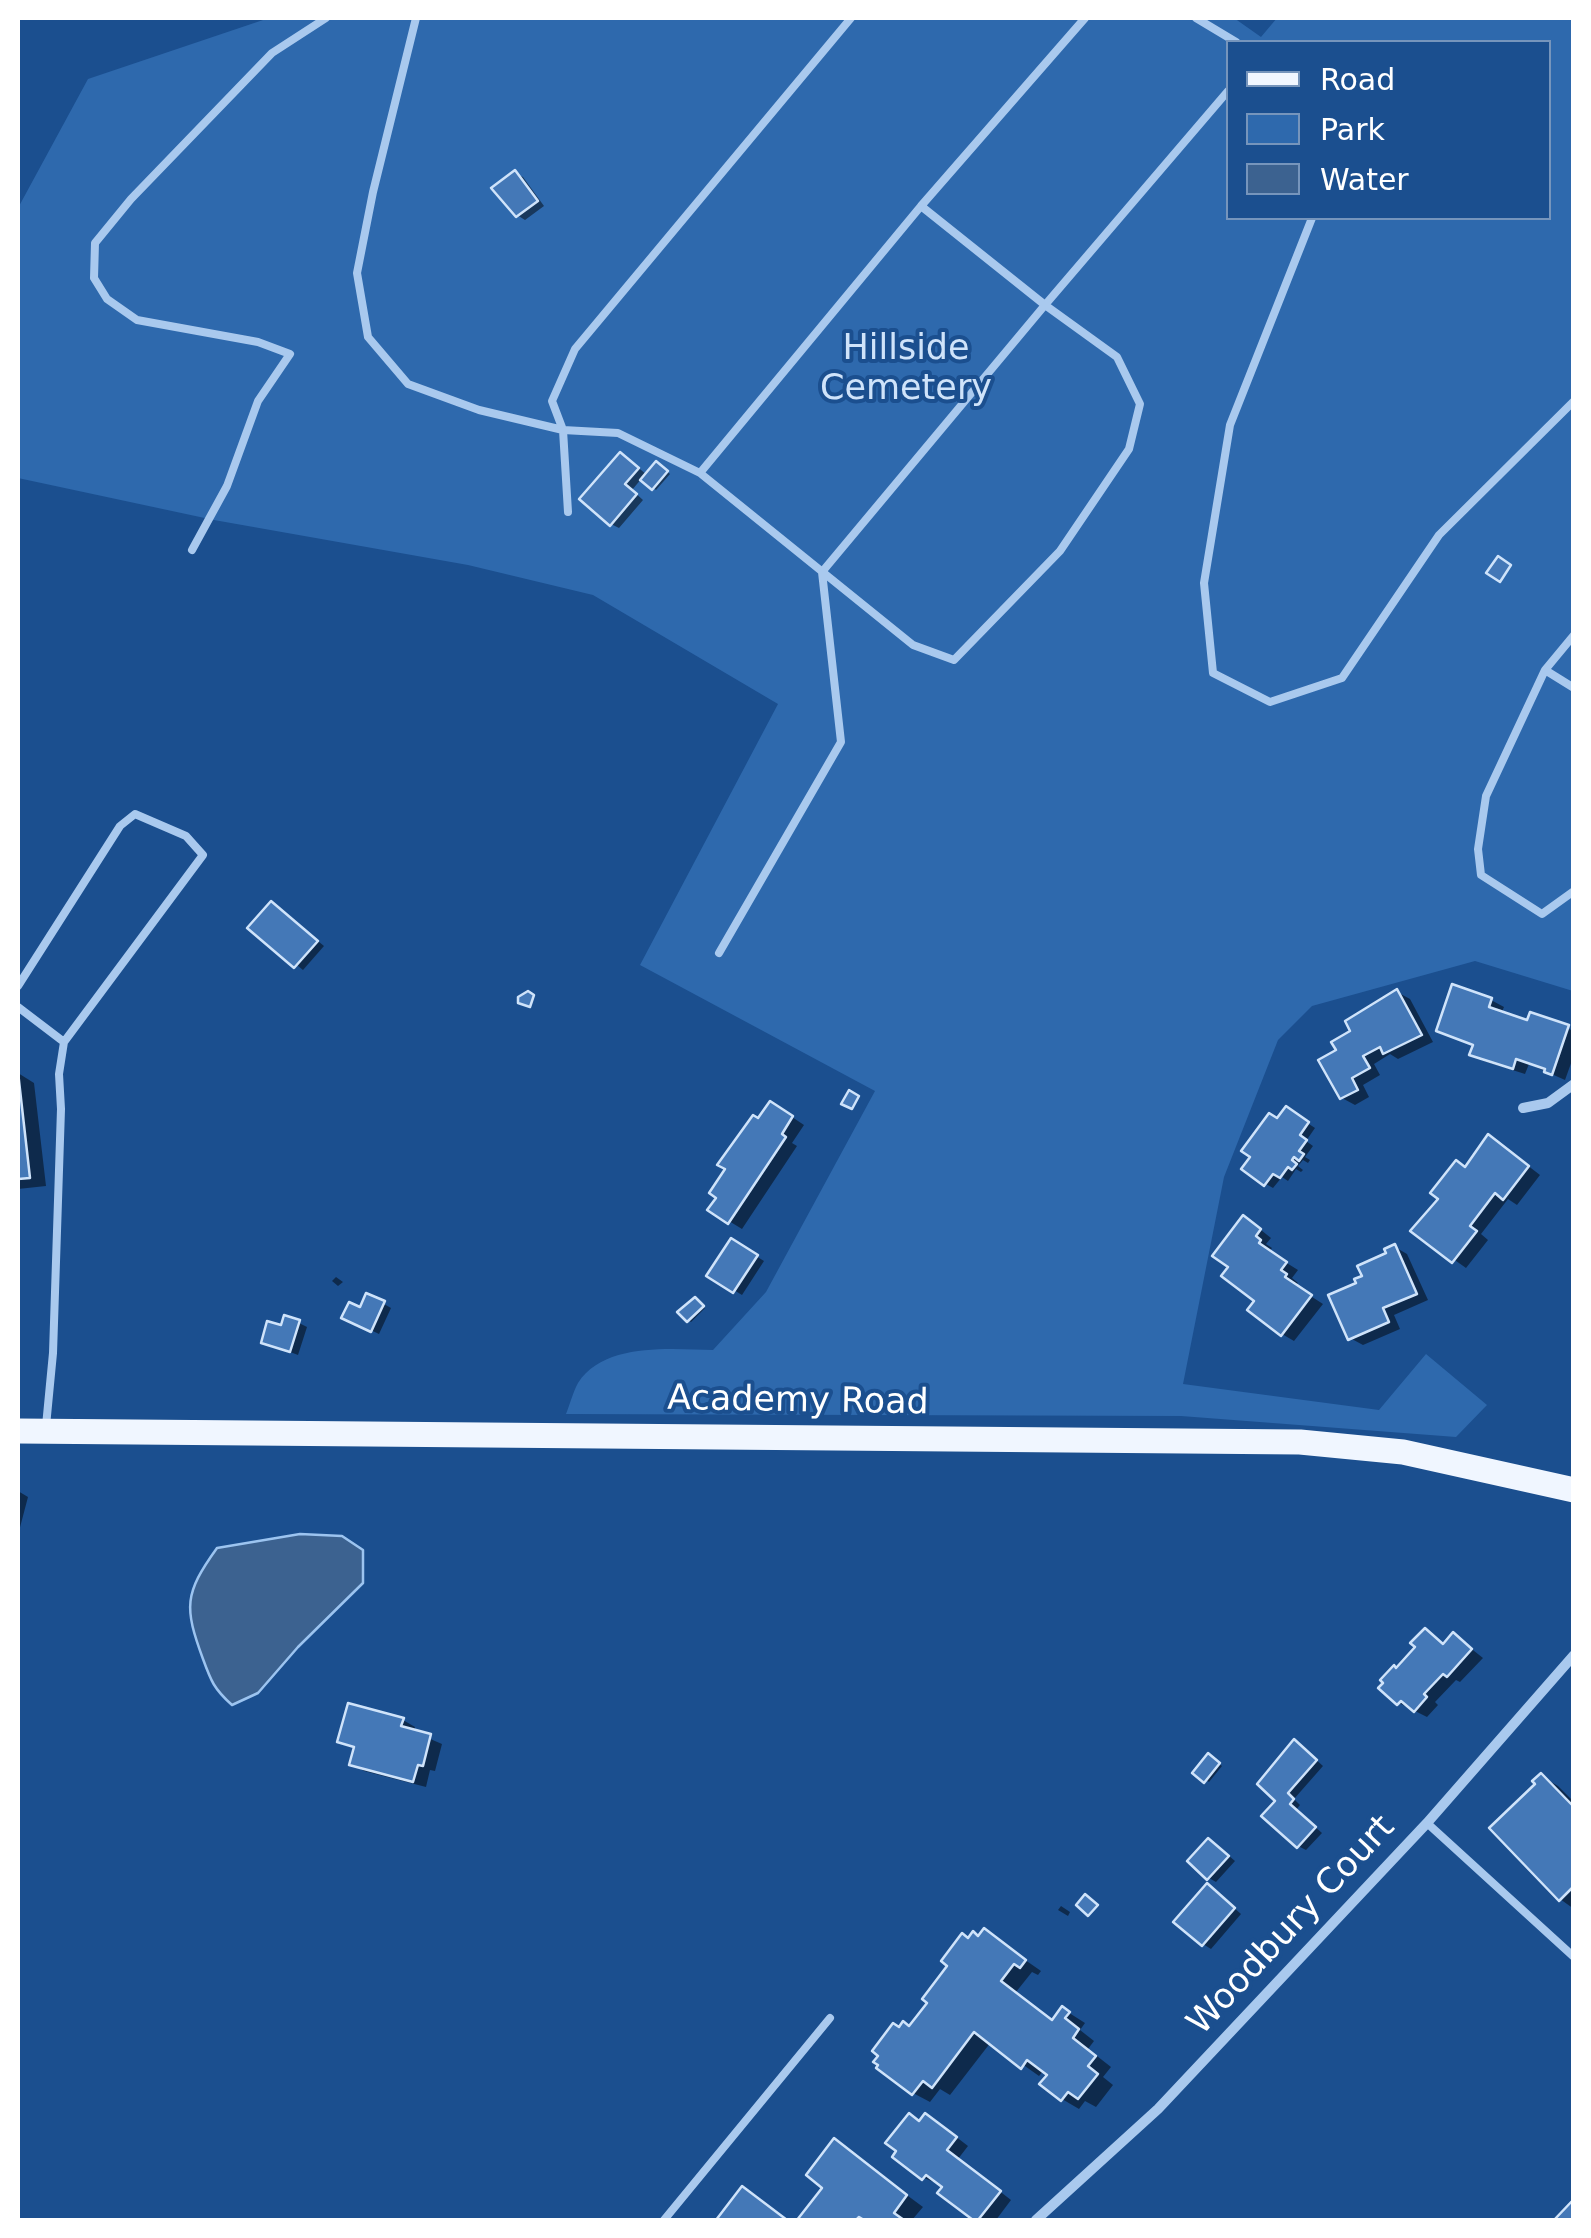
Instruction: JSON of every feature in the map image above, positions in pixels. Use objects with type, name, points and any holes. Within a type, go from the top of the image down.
[{"type":"main road","name":"Academy Road","points":[[18,1431],[1300,1442],[1403,1452],[1574,1490]]},
{"type":"street","points":[[1523,1108],[1548,1103],[1574,1084]]},
{"type":"street","name":"Woodbury Court","points":[[1036,2220],[1158,2109],[1426,1823],[1574,1655]]},
{"type":"lane","points":[[192,550],[227,486],[258,401],[290,354],[258,342],[137,320],[107,300],[94,278],[95,243],[131,199],[272,53],[326,18]]},
{"type":"lane","points":[[416,18],[373,192],[358,272],[368,337],[408,384],[479,410],[563,430],[618,433],[700,473],[914,645],[954,660],[1060,551],[1128,449],[1140,404],[1117,357],[1044,305],[921,206]]},
{"type":"lane","points":[[568,512],[563,430],[552,402],[575,349],[850,18]]},
{"type":"lane","points":[[700,473],[921,206],[1085,18]]},
{"type":"lane","points":[[1196,18],[1233,40]]},
{"type":"lane","points":[[719,953],[841,742],[822,572],[1226,93]]},
{"type":"lane","points":[[1311,220],[1230,425],[1204,583],[1213,673],[1270,702],[1342,678],[1439,536],[1574,402]]},
{"type":"lane","points":[[1574,635],[1545,670],[1486,796],[1478,849],[1481,876],[1542,914],[1574,891]]},
{"type":"lane","points":[[1545,670],[1574,688]]},
{"type":"lane","points":[[18,986],[120,826],[135,814],[186,836],[203,855],[64,1042],[59,1074],[53,1353],[46,1431]]},
{"type":"lane","points":[[18,1008],[64,1042]]},
{"type":"lane","points":[[1426,1823],[1574,1957]]},
{"type":"lane","points":[[664,2220],[830,2018]]},
{"type":"green space","name":"Hillside Cemetery","points":[[269,18],[1234,18],[1261,37],[1277,18],[1573,18],[1573,991],[1475,961],[1312,1006],[1278,1040],[1224,1177],[1183,1384],[1379,1410],[1426,1354],[1487,1405],[1456,1437],[1181,1416],[566,1414],[578,1383],[604,1360],[640,1351],[713,1350],[766,1292],[875,1091],[640,965],[778,704],[593,595],[468,565],[214,520],[18,478],[18,208],[88,79]]},
{"type":"water","points":[[300,1534],[342,1536],[363,1550],[363,1583],[258,1693],[232,1705],[208,1673],[193,1626],[190,1601],[198,1577],[217,1548]]},
{"type":"building","points":[[515,170],[538,201],[516,217],[491,188]]},
{"type":"building","points":[[620,452],[639,468],[625,484],[637,494],[610,526],[579,499]]},
{"type":"building","points":[[656,461],[668,471],[652,490],[640,480]]},
{"type":"building","points":[[1498,556],[1511,565],[1500,582],[1486,573]]},
{"type":"building","points":[[271,901],[318,941],[294,968],[247,928]]},
{"type":"building","points":[[1452,984],[1492,998],[1489,1007],[1527,1020],[1530,1012],[1569,1025],[1552,1075],[1516,1059],[1513,1069],[1469,1055],[1473,1045],[1436,1031]]},
{"type":"building","points":[[1397,989],[1422,1035],[1383,1054],[1380,1047],[1363,1056],[1370,1068],[1352,1078],[1358,1090],[1340,1099],[1318,1060],[1336,1050],[1331,1042],[1350,1031],[1345,1021]]},
{"type":"building","points":[[528,991],[534,995],[530,1007],[518,1003],[518,997]]},
{"type":"building","points":[[18,1072],[30,1178],[18,1179]]},
{"type":"building","points":[[849,1090],[859,1096],[852,1109],[841,1104]]},
{"type":"building","points":[[770,1101],[793,1116],[782,1134],[786,1137],[728,1224],[707,1210],[716,1198],[709,1193],[725,1169],[717,1165],[753,1115],[758,1118]]},
{"type":"building","points":[[1286,1106],[1309,1122],[1300,1135],[1307,1140],[1299,1151],[1304,1154],[1299,1161],[1294,1157],[1292,1160],[1297,1164],[1292,1170],[1288,1167],[1280,1178],[1273,1174],[1264,1186],[1241,1169],[1250,1157],[1241,1151],[1269,1113],[1277,1118]]},
{"type":"building","points":[[1488,1134],[1529,1166],[1503,1200],[1495,1193],[1470,1226],[1477,1231],[1452,1263],[1410,1231],[1438,1199],[1430,1193],[1456,1160],[1465,1167]]},
{"type":"building","points":[[1243,1215],[1261,1229],[1256,1236],[1261,1240],[1259,1243],[1287,1262],[1281,1270],[1287,1274],[1285,1277],[1312,1295],[1281,1336],[1247,1310],[1254,1301],[1221,1276],[1228,1267],[1212,1256]]},
{"type":"building","points":[[731,1238],[758,1255],[733,1293],[706,1276]]},
{"type":"building","points":[[1395,1244],[1417,1294],[1383,1308],[1389,1322],[1348,1340],[1328,1295],[1356,1283],[1354,1279],[1362,1276],[1357,1266],[1386,1253],[1384,1249]]},
{"type":"building","points":[[366,1293],[385,1301],[371,1332],[341,1318],[349,1302],[360,1307]]},
{"type":"building","points":[[695,1297],[704,1306],[687,1322],[677,1312]]},
{"type":"building","points":[[284,1315],[300,1320],[290,1352],[261,1343],[267,1321],[281,1325]]},
{"type":"building","points":[[1425,1628],[1443,1644],[1453,1632],[1472,1649],[1447,1677],[1443,1674],[1424,1694],[1427,1697],[1414,1712],[1401,1701],[1397,1705],[1378,1688],[1383,1683],[1380,1680],[1415,1647],[1410,1643]]},
{"type":"building","points":[[348,1703],[404,1718],[401,1726],[431,1734],[423,1766],[418,1765],[413,1782],[349,1765],[354,1747],[337,1742]]},
{"type":"building","points":[[1294,1739],[1317,1760],[1288,1793],[1294,1799],[1290,1804],[1316,1827],[1297,1848],[1261,1816],[1275,1801],[1257,1784]]},
{"type":"building","points":[[1208,1753],[1220,1763],[1204,1783],[1192,1773]]},
{"type":"building","points":[[1541,1773],[1574,1807],[1574,1886],[1559,1901],[1489,1828],[1535,1784],[1532,1781]]},
{"type":"building","points":[[1208,1838],[1229,1856],[1207,1880],[1187,1861]]},
{"type":"building","points":[[1207,1883],[1235,1908],[1202,1946],[1173,1922]]},
{"type":"building","points":[[1085,1894],[1098,1905],[1088,1916],[1076,1905]]},
{"type":"building","points":[[984,1928],[1026,1960],[1020,1968],[1014,1964],[1001,1981],[1052,2020],[1062,2006],[1070,2012],[1065,2018],[1079,2029],[1073,2038],[1096,2056],[1088,2066],[1098,2074],[1078,2099],[1068,2092],[1061,2101],[1039,2084],[1047,2075],[1027,2060],[1021,2069],[974,2032],[932,2088],[923,2081],[912,2095],[876,2068],[878,2065],[873,2062],[878,2056],[872,2051],[893,2023],[899,2027],[903,2021],[909,2026],[927,2003],[922,1999],[947,1966],[941,1961],[962,1933],[968,1938],[973,1931],[978,1936]]},
{"type":"building","points":[[909,2113],[919,2121],[925,2113],[957,2137],[947,2150],[1001,2191],[978,2220],[937,2193],[942,2187],[926,2175],[922,2180],[892,2157],[896,2151],[885,2143]]},
{"type":"building","points":[[834,2138],[907,2195],[894,2213],[904,2220],[797,2220],[822,2188],[806,2175]]},
{"type":"building","points":[[742,2186],[787,2220],[716,2220]]},
{"type":"building","points":[[1574,2199],[1574,2220],[1554,2220]]}]
